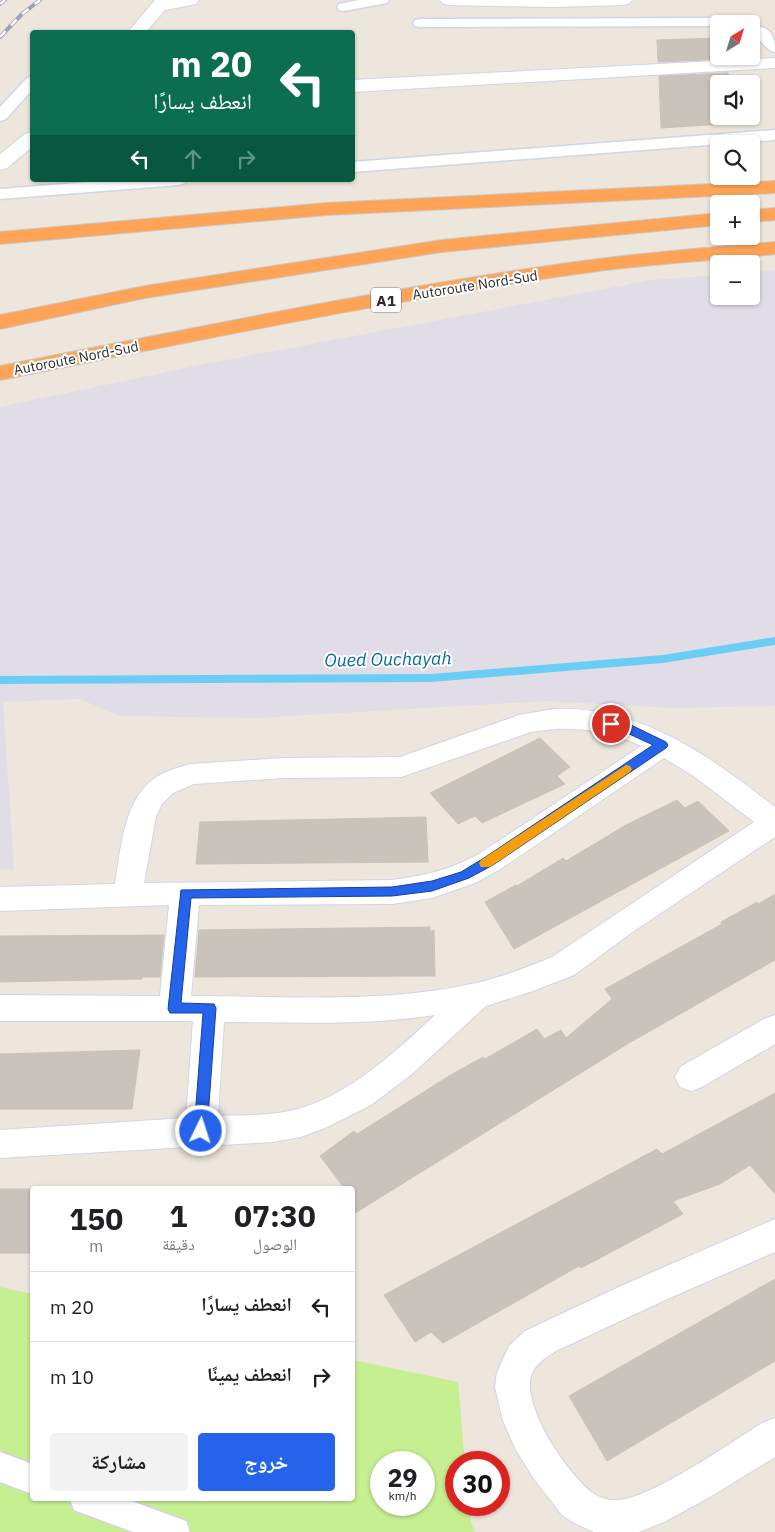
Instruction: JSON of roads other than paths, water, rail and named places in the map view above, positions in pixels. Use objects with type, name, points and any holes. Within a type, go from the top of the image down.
[{"type":"highway","points":[[0,238],[327,209],[775,187]]},
{"type":"highway","points":[[760,215],[775,214]]},
{"type":"highway","points":[[0,322],[145,292],[442,246],[710,220]]},
{"type":"highway","name":"Autoroute Nord-Sud","points":[[0,373],[292,316],[457,288],[607,264],[775,248]]},
{"type":"street","points":[[139,30],[161,3],[190,0]]},
{"type":"street","points":[[449,0],[553,2],[623,0]]},
{"type":"street","points":[[355,86],[775,63]]},
{"type":"street","points":[[0,164],[30,140]]},
{"type":"street","points":[[0,1008],[350,1009],[410,1006],[476,996],[522,982],[563,966],[774,822],[726,785],[662,745],[627,728],[570,718],[550,719],[529,722],[401,767],[284,768],[191,774],[163,786],[152,797],[142,816],[128,895]]},
{"type":"street","points":[[0,899],[185,893],[392,892],[432,886],[465,875],[489,862],[662,745]]},
{"type":"street","points":[[174,1009],[185,893]]},
{"type":"street","points":[[0,1144],[87,1140],[280,1126],[312,1119],[349,1101],[393,1072],[476,996]]},
{"type":"street","points":[[201,1131],[209,1008]]},
{"type":"street","points":[[691,1077],[775,1028]]},
{"type":"street","points":[[775,1235],[602,1311],[530,1347],[520,1359],[513,1384],[514,1398],[523,1429],[536,1454],[569,1497],[582,1508],[600,1516],[620,1519],[665,1502],[775,1436]]},
{"type":"lane","points":[[344,7],[382,0]]},
{"type":"lane","points":[[420,23],[710,22]]},
{"type":"lane","points":[[760,32],[764,34],[775,48]]},
{"type":"lane","points":[[0,116],[30,83]]},
{"type":"lane","points":[[355,167],[775,135]]},
{"type":"lane","points":[[0,194],[153,182]]},
{"type":"lane","points":[[0,1467],[30,1478]]},
{"type":"lane","points":[[90,1501],[175,1532]]},
{"type":"waterway","name":"Oued Ouchayah","points":[[0,680],[431,678],[663,659],[775,641]]},
{"type":"railway","points":[[0,4],[5,0]]},
{"type":"railway","points":[[0,37],[22,14],[40,0]]}]
